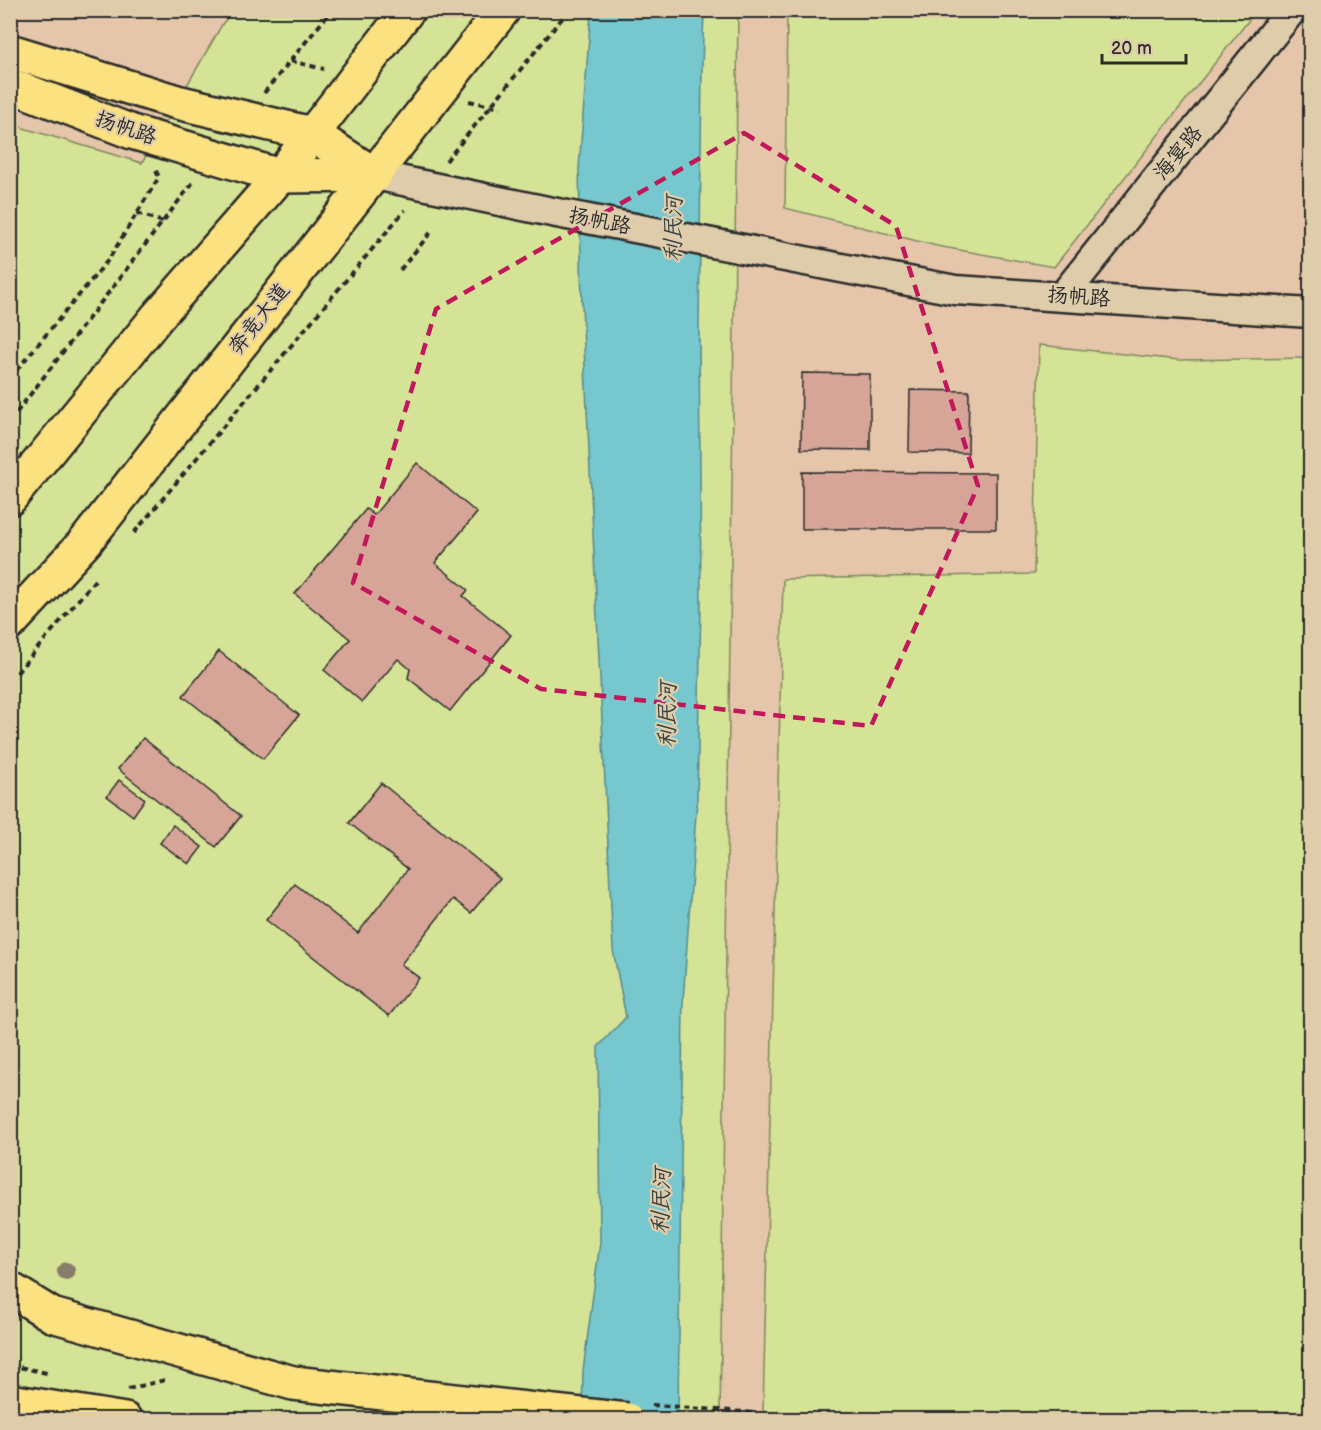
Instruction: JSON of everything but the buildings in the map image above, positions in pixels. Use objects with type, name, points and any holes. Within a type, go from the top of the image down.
[{"type":"main road","points":[[10,498],[158,316],[279,176],[408,10]]},
{"type":"main road","name":"奔竞大道","points":[[10,623],[86,541],[312,252],[375,176],[503,10]]},
{"type":"main road","points":[[10,51],[177,102],[312,134],[375,176]]},
{"type":"main road","name":"扬帆路","points":[[10,85],[132,132],[279,176],[375,176]]},
{"type":"main road","points":[[10,1289],[52,1315],[292,1383],[627,1419]]},
{"type":"main road","points":[[10,1401],[125,1419]]},
{"type":"street","name":"海宴路","points":[[1063,296],[1292,10]]},
{"type":"street","name":"扬帆路","points":[[375,176],[955,290],[1311,313]]},
{"type":"path","points":[[243,118],[332,10]]},
{"type":"path","points":[[133,535],[426,186],[569,10]]},
{"type":"path","points":[[290,61],[357,76]]},
{"type":"path","points":[[436,94],[500,108]]},
{"type":"path","points":[[10,421],[213,156]]},
{"type":"path","points":[[10,378],[109,259],[159,177],[152,162]]},
{"type":"path","points":[[137,213],[163,222]]},
{"type":"path","points":[[400,270],[432,231]]},
{"type":"path","points":[[10,681],[102,572]]},
{"type":"path","points":[[744,1412],[798,1419]]},
{"type":"highlighted area","points":[[744,133],[896,226],[978,486],[871,726],[541,689],[353,583],[436,309]]},
{"type":"green space","points":[[787,10],[1256,11],[1054,267],[937,246],[785,208]]},
{"type":"green space","points":[[233,11],[738,11],[720,1419],[11,1419],[10,124],[142,163],[223,23]]},
{"type":"green space","points":[[1039,345],[1179,360],[1310,358],[1310,1419],[1034,1420],[763,1412],[783,579],[1034,574]]},
{"type":"water","name":"利民河","points":[[591,11],[704,11],[699,331],[701,603],[697,800],[683,1002],[678,1419],[582,1420],[583,1371],[600,1242],[598,1047],[626,1017],[613,950],[582,305],[579,168]]}]
